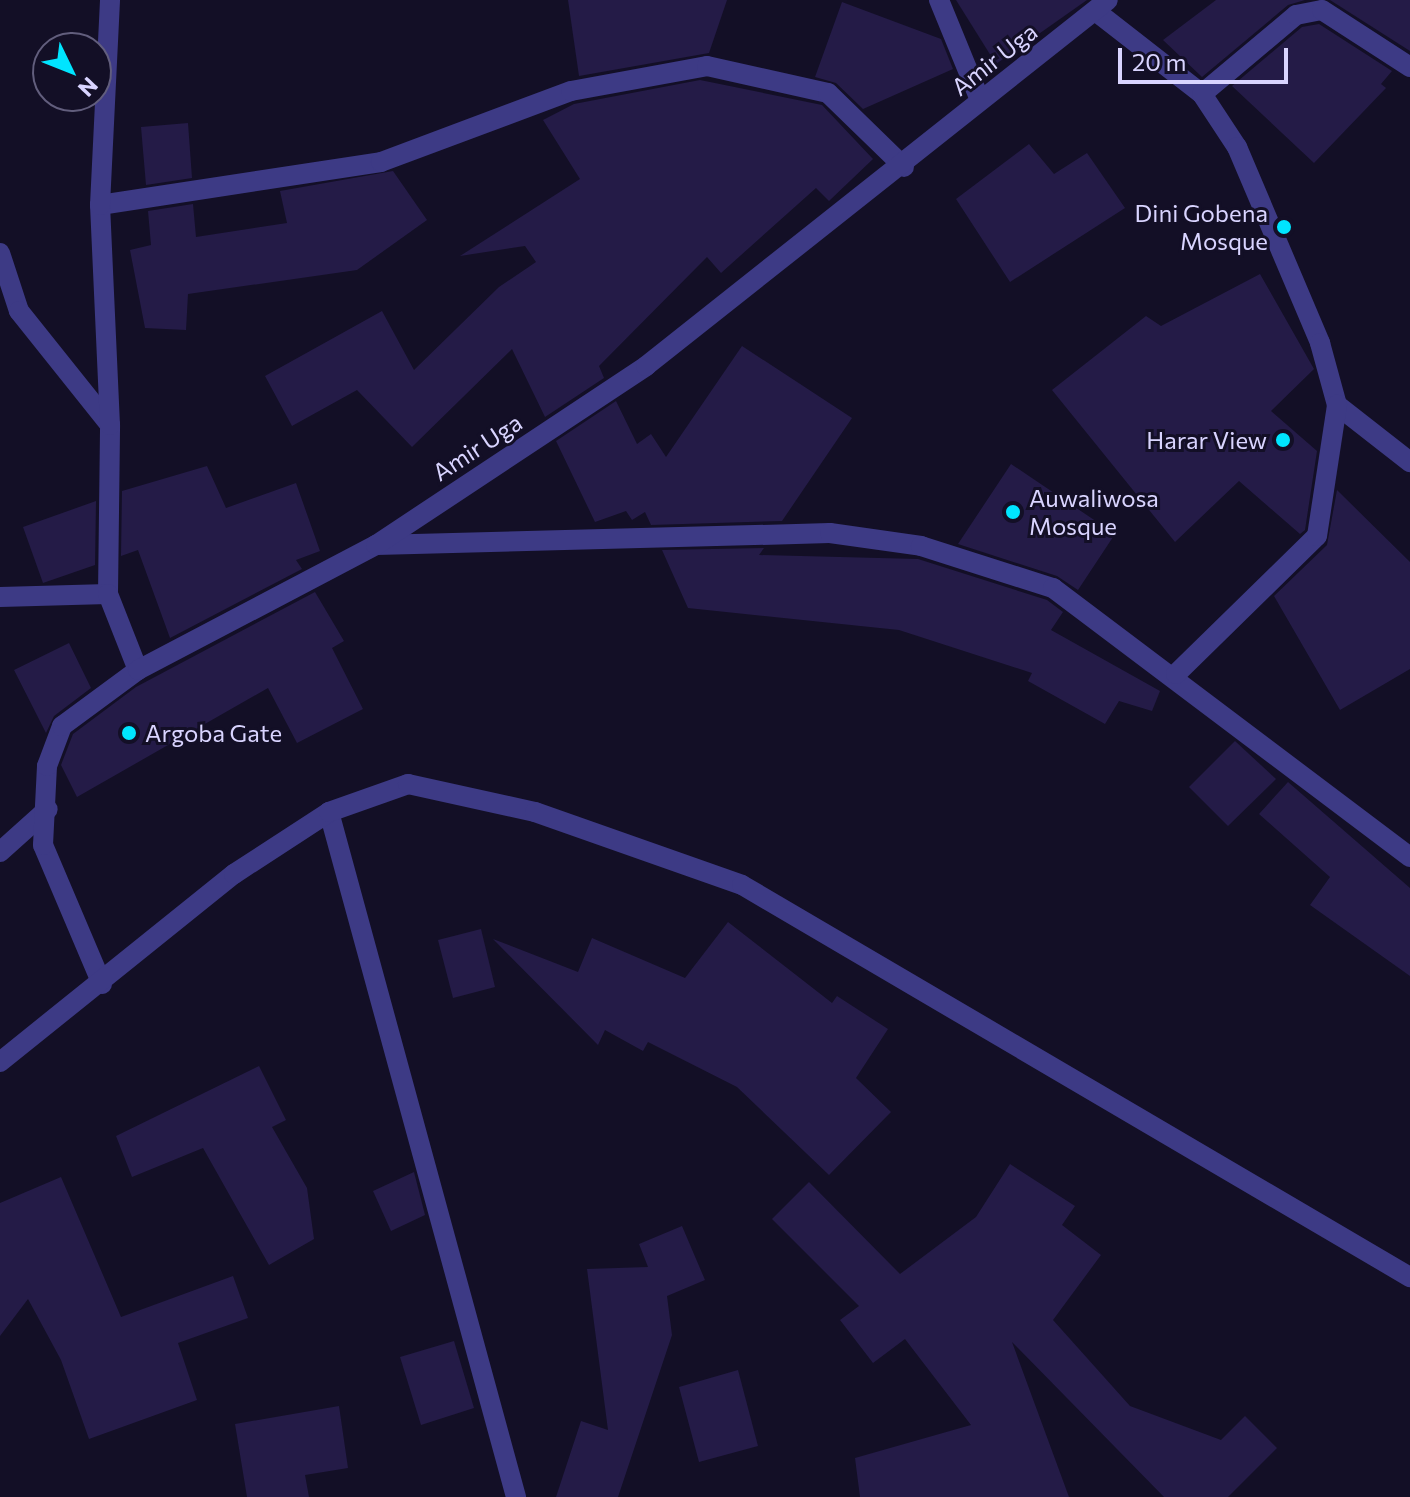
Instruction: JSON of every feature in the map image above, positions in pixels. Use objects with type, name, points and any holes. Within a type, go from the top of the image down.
[{"type":"street","points":[[110,0],[100,205],[110,425],[108,594],[138,670]]},
{"type":"street","points":[[939,0],[980,100]]},
{"type":"street","points":[[1103,6],[1202,94],[1237,147],[1320,343],[1337,405],[1317,536],[1176,674]]},
{"type":"street","name":"Amir Uga","points":[[102,984],[43,845],[48,809],[47,766],[62,726],[138,670],[376,545],[646,366],[904,167],[980,100],[1103,6]]},
{"type":"street","points":[[1202,94],[1296,15],[1322,10],[1410,67]]},
{"type":"street","points":[[100,205],[381,162],[571,91],[707,66],[828,93],[904,167]]},
{"type":"street","points":[[0,253],[19,311],[110,425]]},
{"type":"street","points":[[1337,405],[1410,462]]},
{"type":"street","points":[[376,545],[830,533],[921,546],[1053,588],[1176,674],[1410,857]]},
{"type":"street","points":[[0,597],[108,594]]},
{"type":"street","points":[[0,1062],[102,984],[234,874],[329,812],[408,784],[535,812],[742,885],[1410,1277]]},
{"type":"street","points":[[0,852],[48,809]]},
{"type":"street","points":[[329,812],[516,1497]]},
{"type":"building","points":[[568,0],[727,0],[709,53],[579,76]]},
{"type":"building","points":[[956,0],[1087,0],[996,64]]},
{"type":"building","points":[[1216,0],[1305,0],[1288,5],[1202,77],[1163,40]]},
{"type":"building","points":[[1330,0],[1410,0],[1410,51]]},
{"type":"building","points":[[842,2],[941,39],[953,69],[863,109],[836,83],[815,77]]},
{"type":"building","points":[[1319,24],[1392,71],[1381,84],[1386,88],[1314,163],[1232,86],[1302,27]]},
{"type":"building","points":[[700,80],[822,105],[873,159],[829,201],[816,188],[721,273],[707,257],[599,366],[604,378],[545,417],[512,349],[412,447],[357,390],[292,426],[265,376],[382,311],[414,370],[499,287],[536,262],[525,246],[460,256],[580,179],[543,120],[574,104]]},
{"type":"building","points":[[188,123],[192,178],[146,185],[141,127]]},
{"type":"building","points":[[1029,144],[1054,174],[1087,153],[1125,208],[1010,282],[956,199]]},
{"type":"building","points":[[393,171],[427,220],[357,270],[188,294],[186,330],[145,328],[130,250],[151,245],[148,211],[193,204],[196,237],[287,223],[280,191]]},
{"type":"building","points":[[1260,274],[1314,369],[1271,411],[1317,451],[1305,530],[1300,534],[1239,481],[1175,542],[1052,390],[1146,316],[1161,326]]},
{"type":"building","points":[[742,346],[852,418],[782,521],[651,525],[645,512],[632,520],[626,511],[595,522],[556,441],[616,401],[637,444],[651,434],[666,457]]},
{"type":"building","points":[[1011,464],[1115,534],[1078,590],[1057,576],[958,544]]},
{"type":"building","points":[[207,466],[226,508],[296,483],[320,551],[296,560],[302,569],[170,638],[138,550],[121,556],[122,491]]},
{"type":"building","points":[[1337,490],[1410,562],[1410,669],[1340,710],[1274,596],[1327,545]]},
{"type":"building","points":[[96,501],[95,565],[43,583],[23,527]]},
{"type":"building","points":[[764,548],[759,555],[918,559],[1047,600],[1063,612],[1051,630],[1160,691],[1152,711],[1119,701],[1105,724],[1028,681],[1032,673],[899,630],[688,608],[662,550]]},
{"type":"building","points":[[315,592],[344,641],[332,648],[363,709],[297,743],[268,688],[77,797],[61,765],[73,734],[136,687]]},
{"type":"building","points":[[69,643],[91,688],[54,716],[46,733],[14,670]]},
{"type":"building","points":[[1235,741],[1276,779],[1228,826],[1189,787]]},
{"type":"building","points":[[1288,782],[1410,888],[1410,976],[1310,905],[1330,877],[1259,814]]},
{"type":"building","points":[[728,922],[832,1003],[837,996],[888,1029],[856,1078],[891,1112],[829,1175],[737,1087],[648,1042],[643,1051],[605,1030],[598,1045],[493,939],[578,972],[592,938],[685,978]]},
{"type":"building","points":[[481,929],[495,987],[453,998],[438,940]]},
{"type":"building","points":[[259,1066],[286,1120],[272,1127],[307,1188],[314,1239],[269,1265],[203,1148],[132,1177],[116,1136]]},
{"type":"building","points":[[1010,1164],[1075,1206],[1062,1225],[1101,1255],[1053,1320],[1130,1406],[1221,1440],[1245,1416],[1277,1448],[1228,1497],[1164,1497],[1012,1342],[1069,1497],[860,1497],[855,1458],[971,1425],[905,1339],[873,1363],[840,1320],[859,1306],[772,1219],[809,1182],[900,1274],[976,1217]]},
{"type":"building","points":[[414,1172],[425,1215],[391,1231],[373,1191]]},
{"type":"building","points":[[61,1177],[121,1317],[233,1276],[248,1318],[178,1343],[197,1400],[89,1439],[61,1360],[28,1299],[0,1336],[0,1203]]},
{"type":"building","points":[[682,1226],[705,1280],[667,1296],[672,1335],[618,1497],[556,1497],[581,1421],[608,1430],[587,1269],[648,1267],[639,1244]]},
{"type":"building","points":[[454,1341],[474,1408],[421,1425],[400,1357]]},
{"type":"building","points":[[738,1370],[758,1446],[699,1462],[679,1387]]},
{"type":"building","points":[[339,1406],[348,1468],[305,1475],[309,1497],[247,1497],[235,1424]]},
{"type":"place","name":"Dini Gobena Mosque","points":[[1284,227]]},
{"type":"place","name":"Harar View","points":[[1283,440]]},
{"type":"place","name":"Auwaliwosa Mosque","points":[[1013,512]]},
{"type":"place","name":"Argoba Gate","points":[[129,733]]}]
